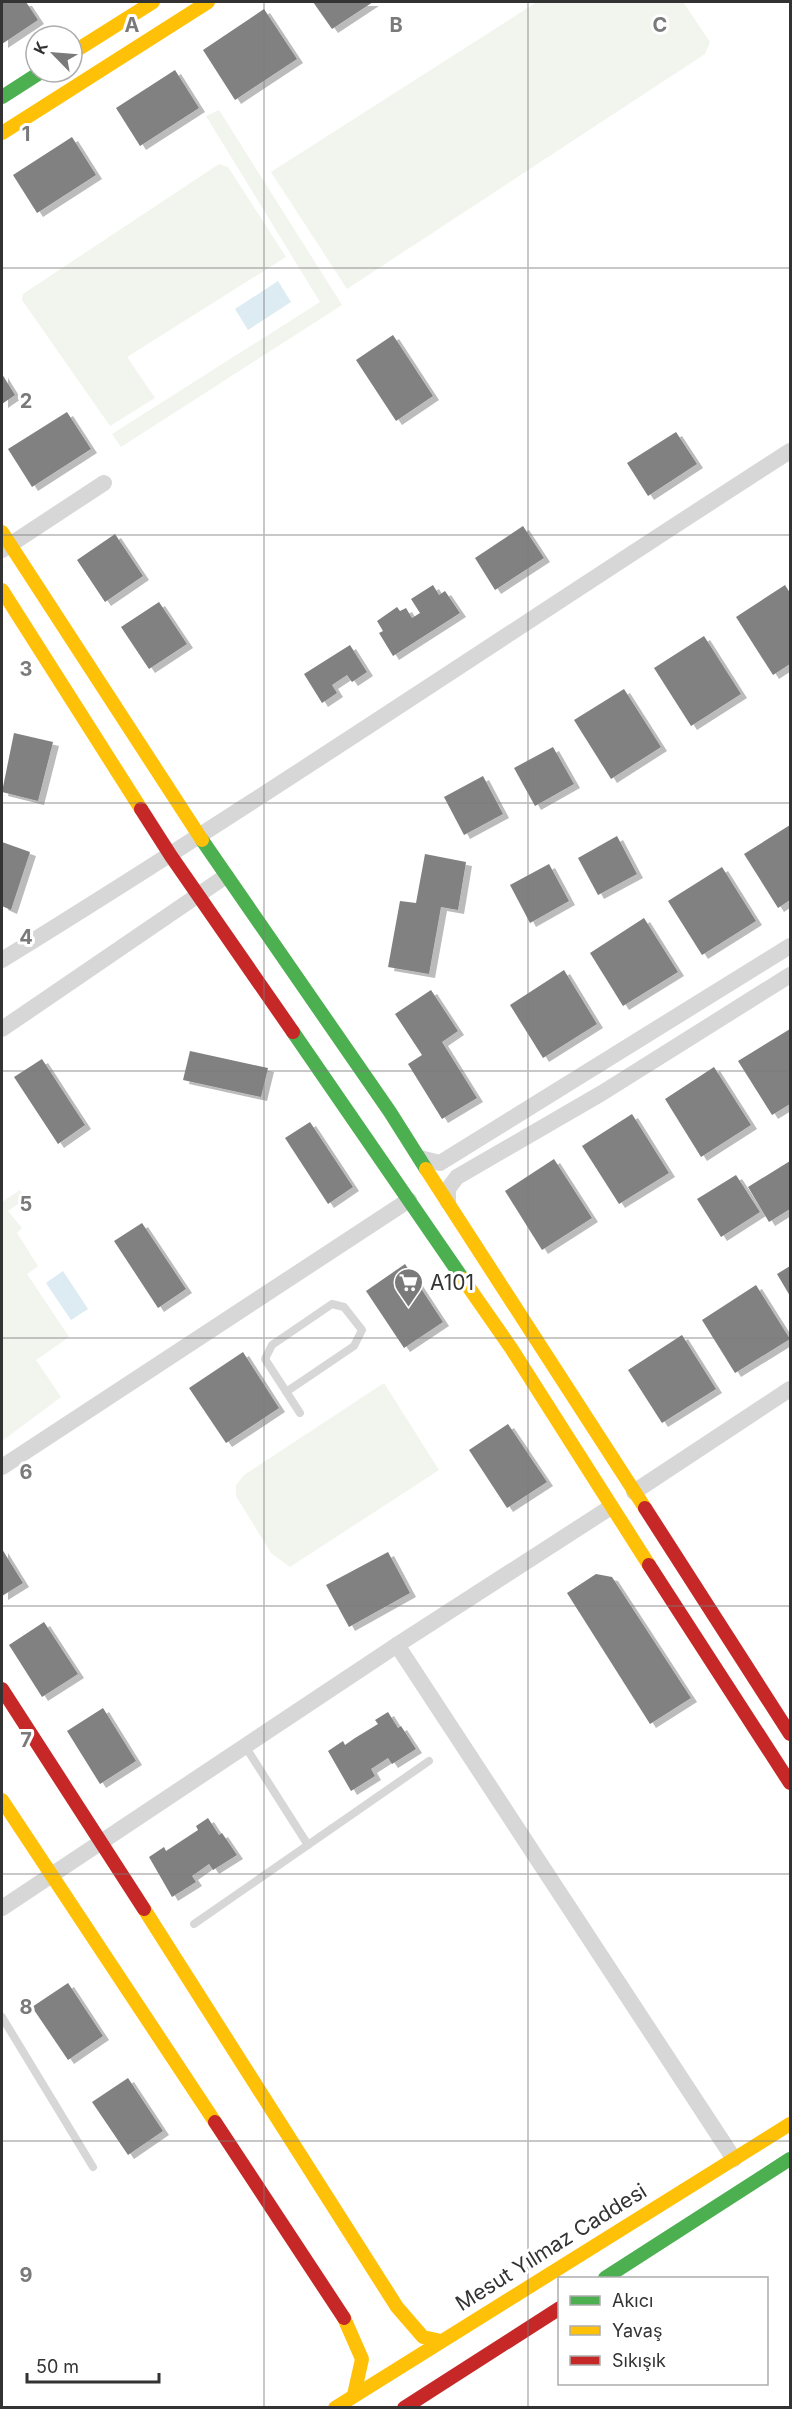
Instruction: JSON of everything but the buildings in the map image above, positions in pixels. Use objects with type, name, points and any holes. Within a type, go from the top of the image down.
[{"type":"main road","points":[[84,45],[153,2]]},
{"type":"main road","points":[[2,133],[208,2]]},
{"type":"main road","points":[[2,97],[24,83]]},
{"type":"main road","points":[[4,543],[226,876],[420,1158],[790,1734]]},
{"type":"main road","points":[[2,590],[171,856],[511,1348],[610,1507],[790,1783]]},
{"type":"main road","points":[[2,1689],[397,2307],[423,2337],[441,2341]]},
{"type":"main road","points":[[2,1800],[346,2321],[362,2359],[354,2394]]},
{"type":"main road","name":"Mesut Yılmaz Caddesi","points":[[335,2408],[354,2394],[790,2124]]},
{"type":"main road","points":[[607,2277],[790,2159]]},
{"type":"main road","points":[[404,2408],[558,2309]]},
{"type":"street","points":[[2,960],[171,856],[612,565],[790,451]]},
{"type":"street","points":[[4,543],[104,483]]},
{"type":"street","points":[[2,1029],[226,876]]},
{"type":"street","points":[[420,1158],[440,1163],[790,946]]},
{"type":"street","points":[[448,1202],[448,1189],[457,1177],[602,1093],[790,975]]},
{"type":"street","points":[[2,1467],[409,1200]]},
{"type":"street","points":[[634,1491],[790,1389]]},
{"type":"street","points":[[2,1908],[397,1645],[610,1507]]},
{"type":"street","points":[[397,1645],[734,2159]]},
{"type":"lane","points":[[286,1392],[354,1346],[362,1330],[344,1307],[332,1304],[269,1348],[265,1359],[286,1392],[300,1413]]},
{"type":"lane","points":[[245,1746],[308,1845]]},
{"type":"lane","points":[[194,1924],[429,1761]]},
{"type":"lane","points":[[2,2017],[5,2030],[93,2167]]},
{"type":"shaded area","points":[[537,2],[683,2],[710,42],[705,54],[347,289],[271,172]]},
{"type":"shaded area","points":[[219,110],[342,305],[121,447],[112,434],[320,302],[206,116]]},
{"type":"shaded area","points":[[219,164],[228,167],[286,257],[127,357],[155,398],[110,426],[22,300],[23,294]]},
{"type":"shaded area","points":[[278,281],[291,302],[248,330],[235,309]]},
{"type":"shaded area","points":[[20,1190],[26,1198],[8,1211],[22,1228],[17,1233],[38,1266],[27,1274],[69,1337],[36,1360],[61,1397],[2,1441],[2,1202]]},
{"type":"shaded area","points":[[63,1271],[88,1309],[71,1320],[46,1283]]},
{"type":"shaded area","points":[[384,1383],[439,1470],[290,1567],[271,1553],[236,1496],[236,1485],[244,1475]]},
{"type":"traffic: fast","points":[[2,97],[24,83]]},
{"type":"traffic: fast","points":[[202,840],[390,1112],[426,1169]]},
{"type":"traffic: fast","points":[[293,1032],[463,1279]]},
{"type":"traffic: fast","points":[[607,2277],[790,2159]]},
{"type":"traffic: slow","points":[[84,45],[153,2]]},
{"type":"traffic: slow","points":[[2,133],[208,2]]},
{"type":"traffic: slow","points":[[2,532],[202,840]]},
{"type":"traffic: slow","points":[[2,590],[141,809]]},
{"type":"traffic: slow","points":[[426,1169],[645,1508]]},
{"type":"traffic: slow","points":[[463,1279],[511,1348],[649,1565]]},
{"type":"traffic: slow","points":[[2,1800],[215,2122]]},
{"type":"traffic: slow","points":[[144,1909],[397,2307],[423,2337],[441,2341]]},
{"type":"traffic: slow","points":[[335,2408],[790,2124]]},
{"type":"traffic: slow","points":[[344,2318],[362,2359],[354,2395]]},
{"type":"traffic: jam","points":[[141,809],[293,1032]]},
{"type":"traffic: jam","points":[[645,1508],[790,1734]]},
{"type":"traffic: jam","points":[[649,1565],[790,1783]]},
{"type":"traffic: jam","points":[[2,1689],[144,1909]]},
{"type":"traffic: jam","points":[[215,2122],[344,2318]]},
{"type":"traffic: jam","points":[[404,2408],[558,2309]]},
{"type":"place","name":"A101","points":[[409,1308]]}]
